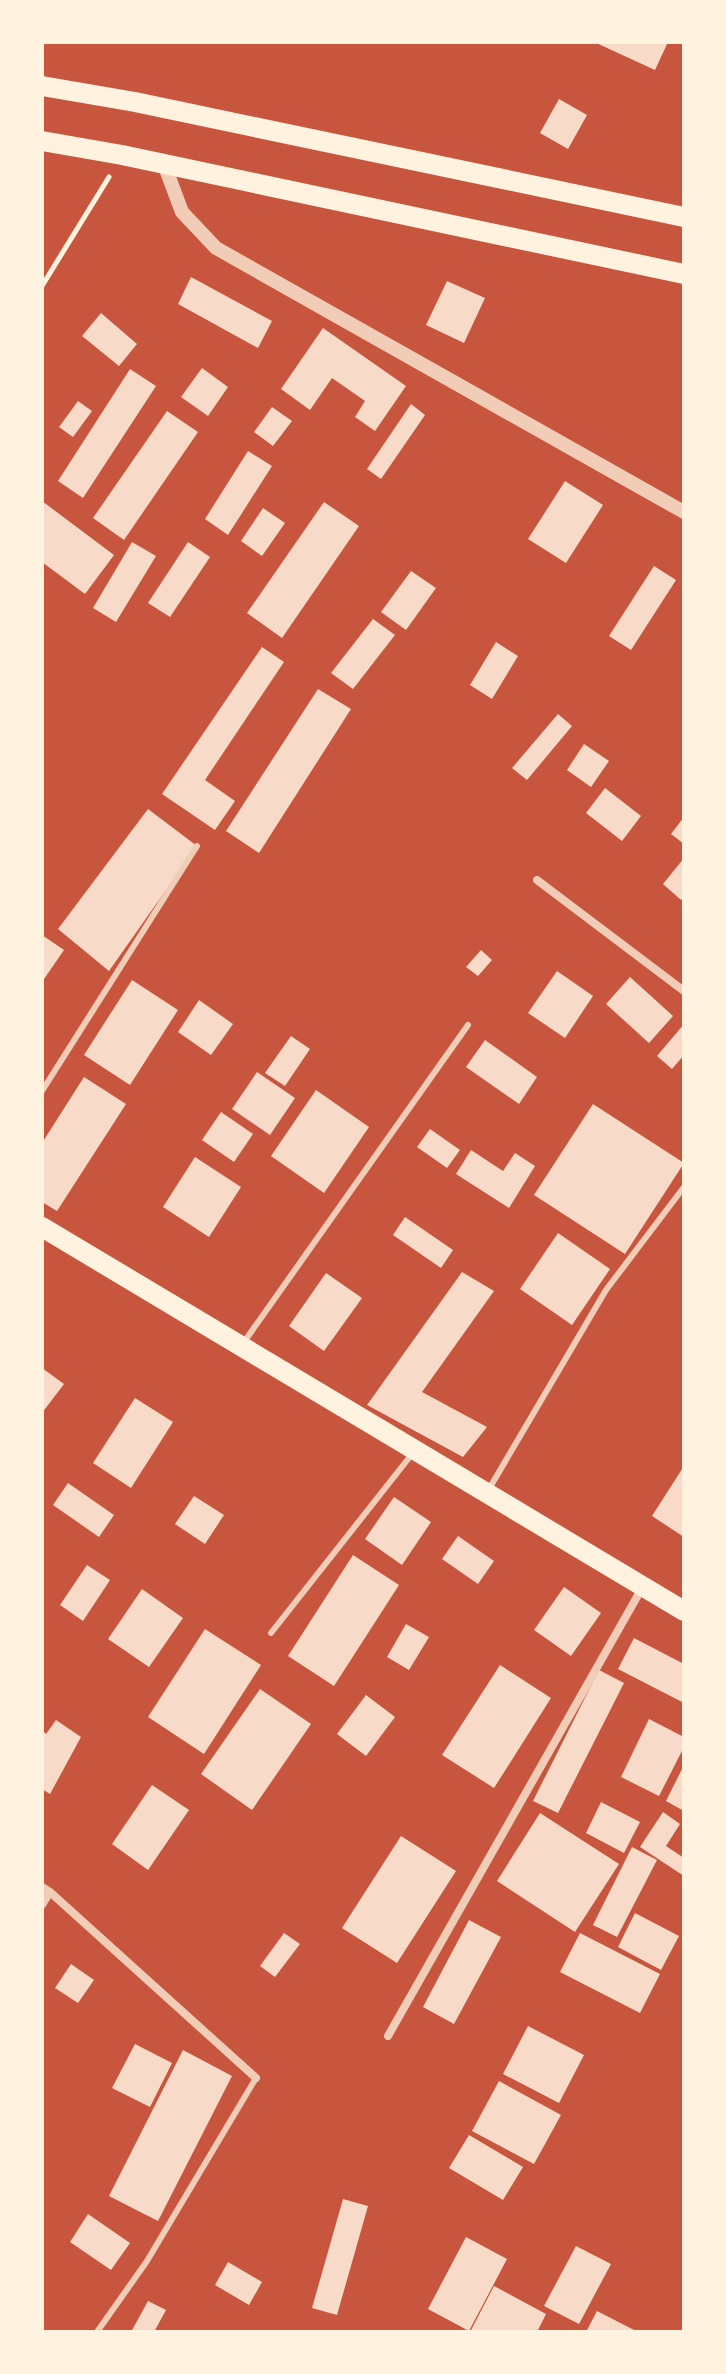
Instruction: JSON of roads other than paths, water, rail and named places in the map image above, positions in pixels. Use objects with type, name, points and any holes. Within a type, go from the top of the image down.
[{"type":"main road","points":[[42,86],[135,102],[684,217]]},
{"type":"main road","points":[[42,141],[122,155],[684,274]]},
{"type":"main road","points":[[42,1227],[684,1611]]},
{"type":"street","points":[[164,164],[182,212],[216,248],[684,512]]},
{"type":"street","points":[[537,880],[684,991]]},
{"type":"street","points":[[388,2036],[642,1587]]},
{"type":"street","points":[[42,1905],[46,1889],[256,2078]]},
{"type":"lane","points":[[42,1091],[197,846]]},
{"type":"lane","points":[[241,1346],[468,1025]]},
{"type":"lane","points":[[486,1494],[606,1290],[684,1187]]},
{"type":"lane","points":[[271,1633],[415,1451]]},
{"type":"lane","points":[[97,2332],[147,2261],[256,2078]]}]
